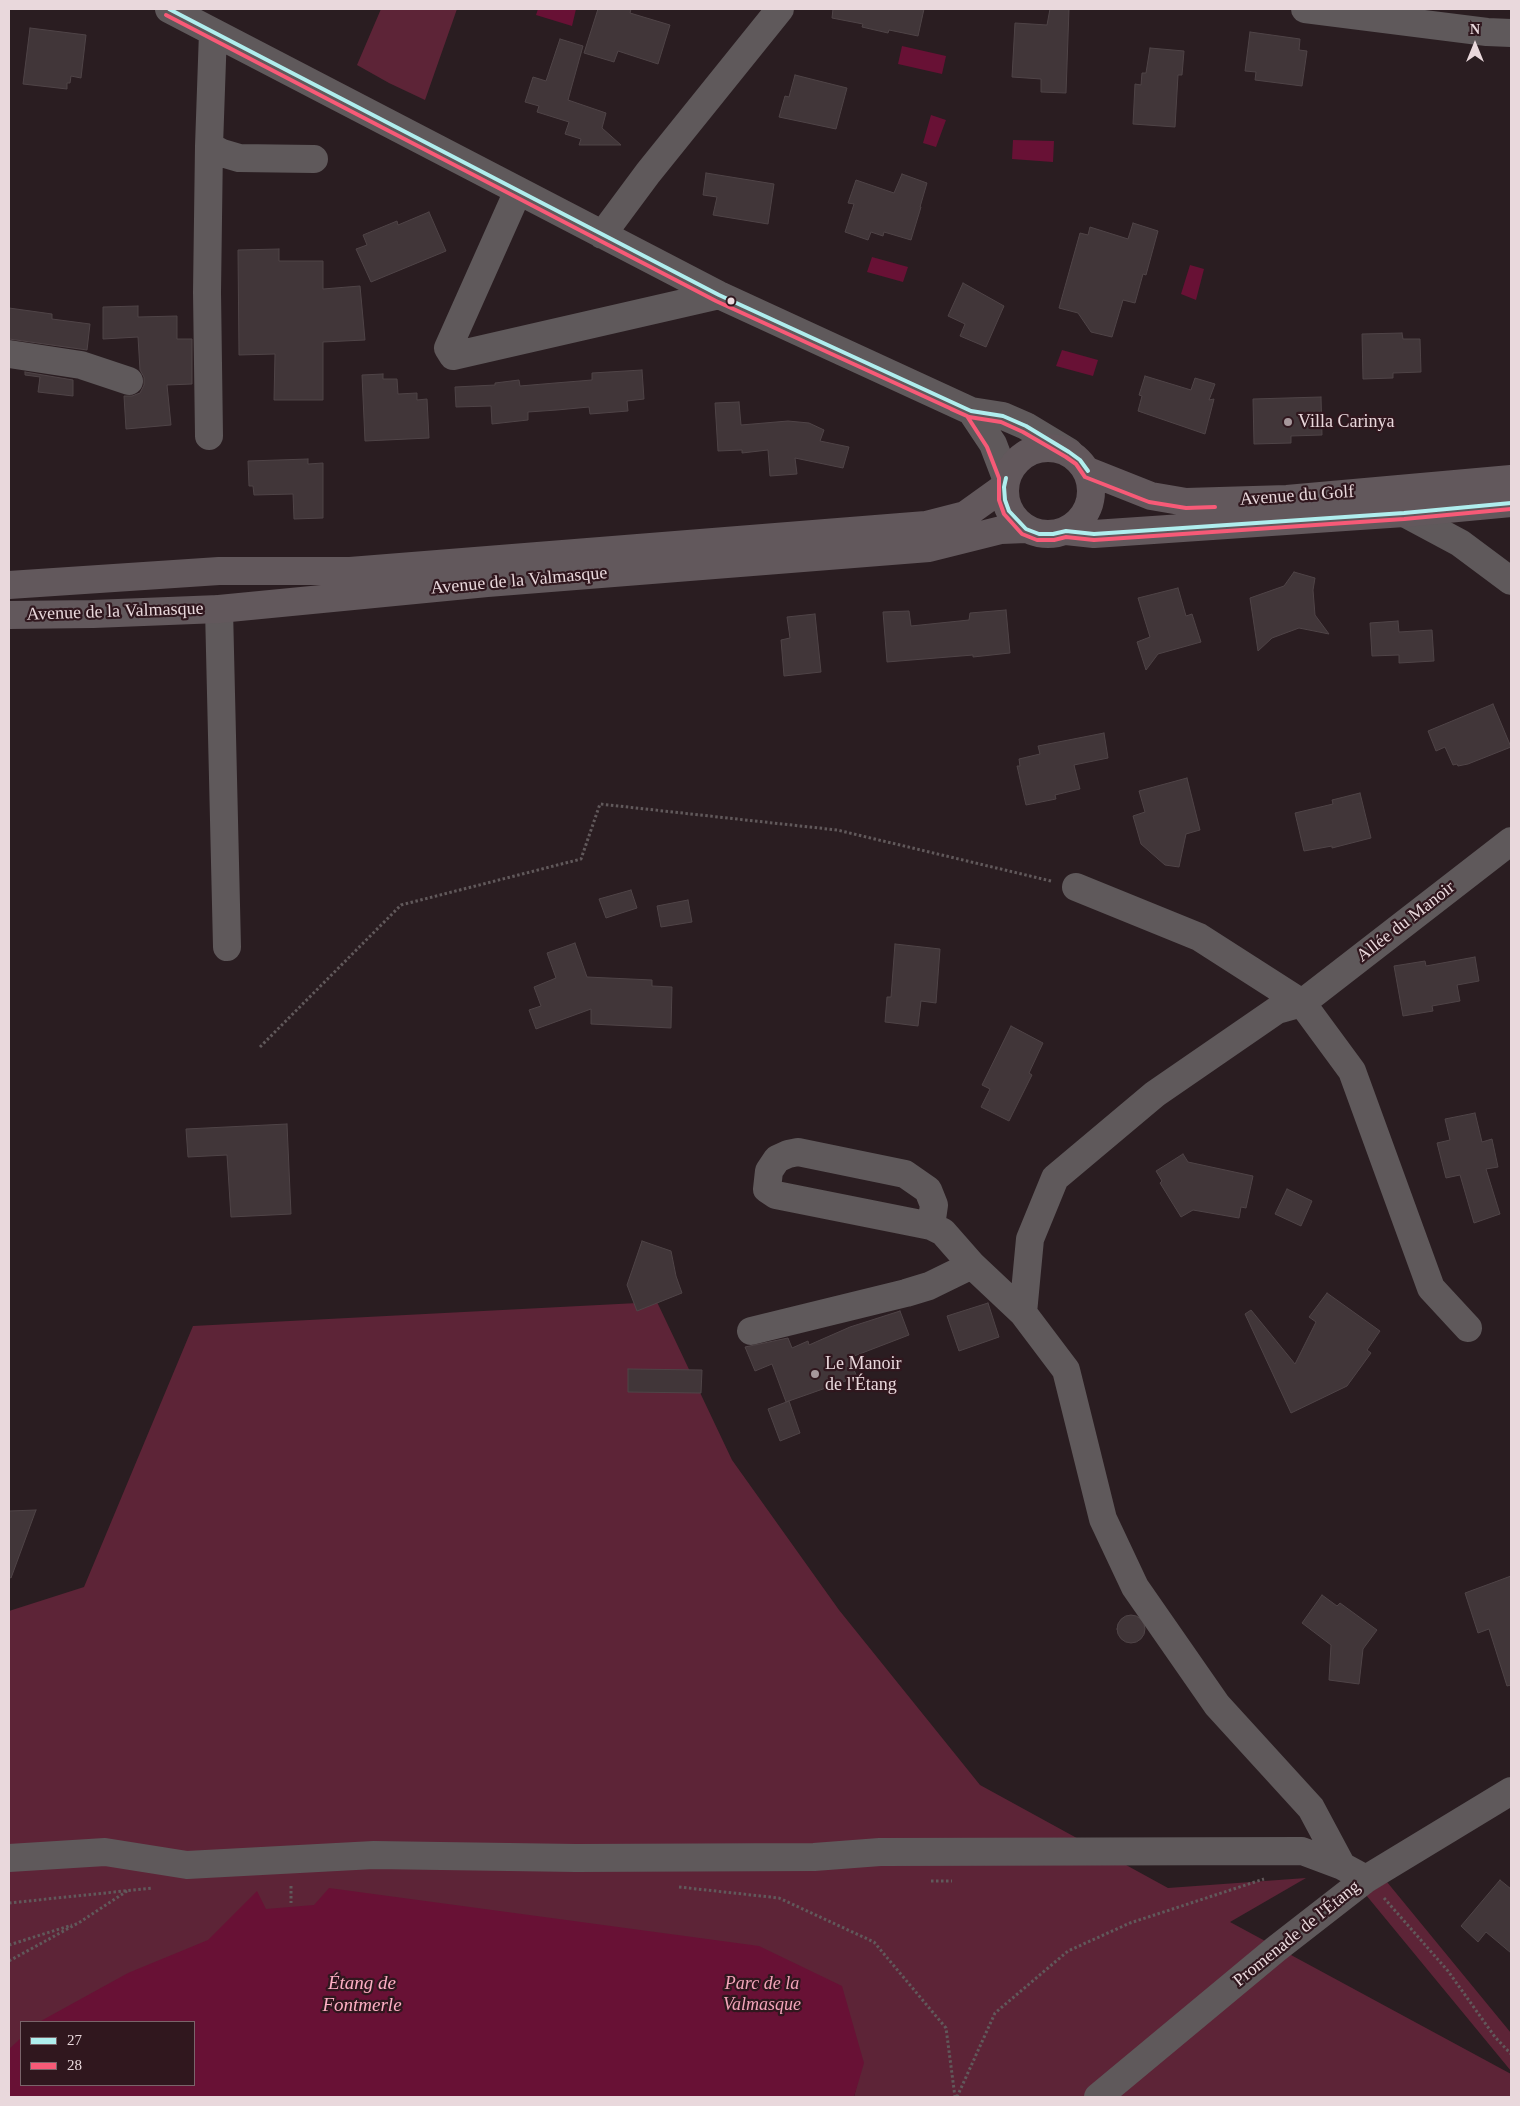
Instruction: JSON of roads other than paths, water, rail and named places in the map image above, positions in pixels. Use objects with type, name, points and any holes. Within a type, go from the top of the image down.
[{"type":"main road","points":[[1054,447],[1078,462],[1092,485],[1092,499],[1087,512],[1078,523],[1066,531],[1053,534],[1039,534],[1026,529],[1017,521],[1005,500],[1005,483],[1013,464],[1025,454],[1039,448],[1054,447]]},
{"type":"main road","name":"Avenue du Golf","points":[[1078,462],[1152,496],[1186,502],[1287,499],[1511,480]]},
{"type":"main road","name":"Avenue de la Valmasque","points":[[9,584],[218,571],[350,571],[926,525],[965,515],[1005,483]]},
{"type":"main road","points":[[1473,483],[1511,494]]},
{"type":"main road","name":"Avenue du Golf","points":[[1066,531],[1094,534],[1511,503]]},
{"type":"main road","name":"Avenue de la Valmasque","points":[[9,615],[219,609],[487,583],[929,548],[1001,530],[1026,529]]},
{"type":"main road","points":[[218,571],[219,609]]},
{"type":"street","name":"Avenue du Golf","points":[[169,9],[719,295],[971,411],[1003,416],[1018,423],[1078,462]]},
{"type":"street","points":[[602,235],[648,173],[780,9]]},
{"type":"street","points":[[1306,9],[1486,32],[1511,33]]},
{"type":"street","points":[[209,436],[207,292],[208,146],[213,32]]},
{"type":"street","points":[[208,146],[239,158],[314,159]]},
{"type":"street","points":[[518,191],[448,348],[453,356],[719,295]]},
{"type":"street","points":[[9,354],[81,365],[130,380]]},
{"type":"street","points":[[971,411],[993,444],[1005,483]]},
{"type":"street","points":[[1404,512],[1460,543],[1511,581]]},
{"type":"street","points":[[219,609],[227,947]]},
{"type":"street","name":"Allée du Manoir","points":[[1302,1003],[1511,841]]},
{"type":"street","points":[[1076,888],[1199,937],[1302,1003],[1352,1071],[1431,1288],[1468,1328]]},
{"type":"street","points":[[1023,1312],[1030,1239],[1055,1178],[1156,1094],[1277,1010],[1302,1003]]},
{"type":"street","points":[[931,1226],[934,1205],[928,1190],[905,1174],[798,1152],[777,1159],[769,1171],[767,1189],[776,1195],[931,1226],[943,1232],[972,1265],[1023,1312],[1066,1370],[1103,1520],[1135,1587],[1218,1705],[1311,1808],[1342,1866]]},
{"type":"street","points":[[751,1330],[922,1288],[972,1265]]},
{"type":"street","name":"Promenade de l'Étang","points":[[1098,2097],[1276,1949],[1366,1879],[1511,1791]]},
{"type":"street","points":[[9,1858],[104,1852],[187,1865],[374,1855],[566,1858],[814,1857],[880,1852],[1302,1851],[1342,1866],[1366,1879]]},
{"type":"water","points":[[538,9],[576,9],[572,26],[536,15]]},
{"type":"water","points":[[902,46],[946,56],[942,74],[898,64]]},
{"type":"water","points":[[931,115],[946,120],[936,147],[923,143]]},
{"type":"water","points":[[1013,140],[1054,141],[1053,162],[1012,159]]},
{"type":"water","points":[[872,257],[908,267],[903,282],[867,272]]},
{"type":"water","points":[[1190,265],[1204,269],[1196,300],[1181,294]]},
{"type":"water","points":[[1062,350],[1098,360],[1093,376],[1056,366]]},
{"type":"water","name":"Étang de Fontmerle","points":[[329,1888],[759,1946],[842,1986],[864,2063],[854,2097],[9,2097],[9,2049],[20,2039],[20,2086],[195,2086],[195,2021],[41,2021],[128,1973],[208,1940],[257,1891],[266,1909],[314,1905]]},
{"type":"place","name":"Villa Carinya","points":[[1288,422]]},
{"type":"place","name":"Le Manoir de l'Étang","points":[[815,1374]]},
{"type":"park label","name":"Parc de la Valmasque","points":[[762,1994]]}]
